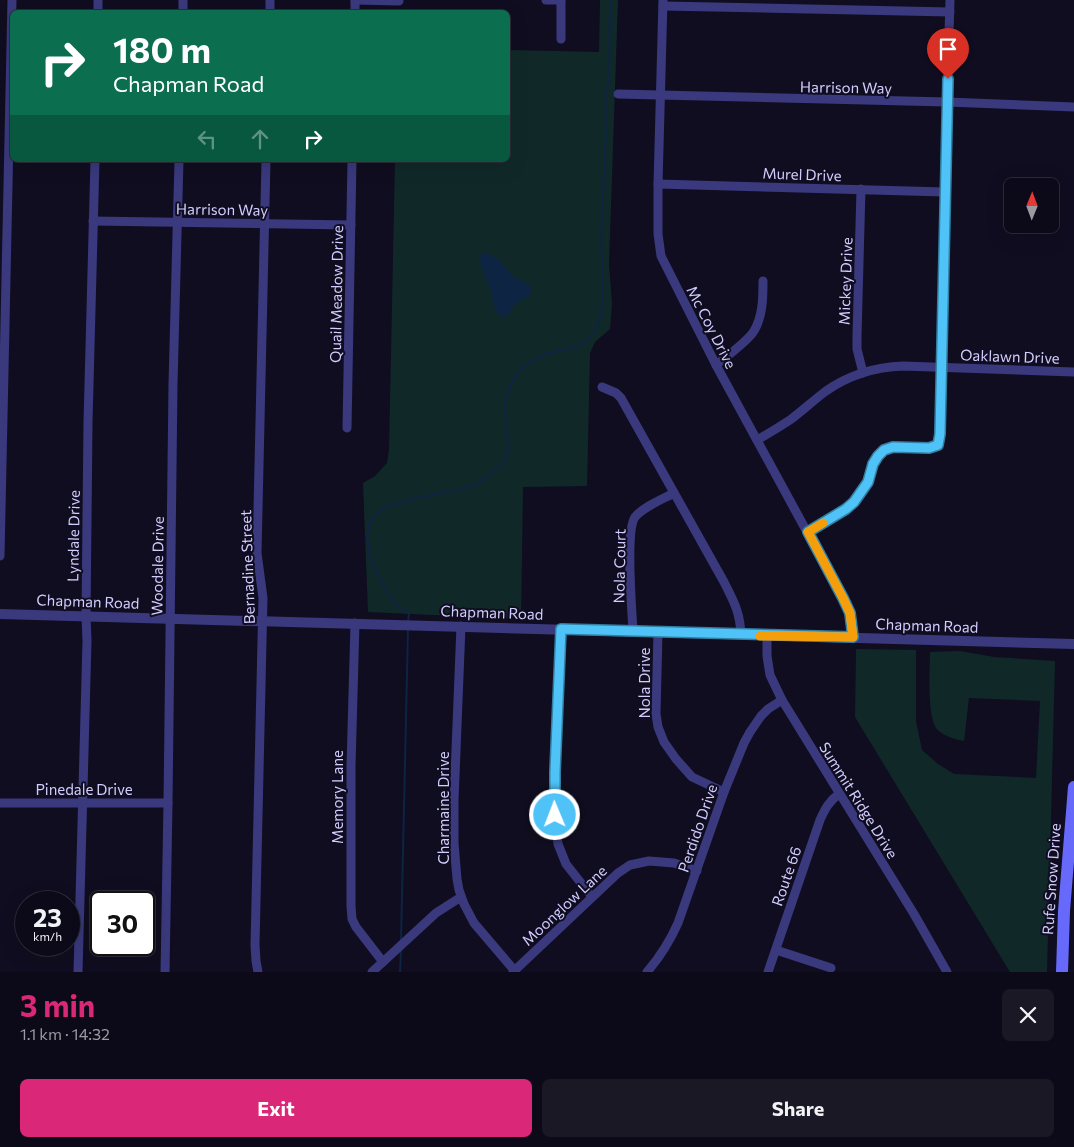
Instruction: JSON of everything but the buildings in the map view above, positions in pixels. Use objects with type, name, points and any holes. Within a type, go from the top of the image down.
[{"type":"main road","name":"Rufe Snow Drive","points":[[1062,972],[1069,911],[1074,788]]},
{"type":"street","points":[[355,0],[399,1]]},
{"type":"street","points":[[546,0],[561,0],[562,39]]},
{"type":"street","points":[[808,532],[854,502],[868,482],[873,464],[884,450],[893,447],[929,448],[938,445],[940,434],[950,0]]},
{"type":"street","points":[[663,3],[950,12]]},
{"type":"street","name":"Mc Coy Drive","points":[[663,3],[658,184],[658,234],[661,256],[716,365],[843,598],[850,613],[853,637]]},
{"type":"street","points":[[0,556],[3,282],[10,91]]},
{"type":"street","name":"Harrison Way","points":[[618,94],[1074,107]]},
{"type":"street","name":"Lyndale Drive","points":[[78,972],[87,641],[88,422],[94,162]]},
{"type":"street","name":"Woodale Drive","points":[[165,972],[173,384],[179,162]]},
{"type":"street","name":"Bernadine Street","points":[[258,972],[255,945],[263,598],[257,553],[266,162]]},
{"type":"street","name":"Quail Meadow Drive","points":[[347,428],[352,162]]},
{"type":"street","name":"Murel Drive","points":[[658,184],[945,192]]},
{"type":"street","name":"Mickey Drive","points":[[861,189],[856,336],[863,373]]},
{"type":"street","name":"Harrison Way","points":[[93,221],[351,225]]},
{"type":"street","points":[[716,365],[751,336],[755,330],[762,309],[763,281]]},
{"type":"street","name":"Oaklawn Drive","points":[[757,440],[792,419],[837,384],[850,377],[888,366],[1074,372]]},
{"type":"street","points":[[602,387],[616,393],[621,398],[724,582],[736,606],[741,635]]},
{"type":"street","name":"Nola Court","points":[[633,632],[630,549],[633,522],[636,516],[646,508],[674,493]]},
{"type":"street","name":"Chapman Road","points":[[0,614],[1074,644]]},
{"type":"street","name":"Memory Lane","points":[[355,623],[350,766],[351,906],[352,918],[356,927],[383,962]]},
{"type":"street","name":"Charmaine Drive","points":[[461,626],[454,800],[454,843],[457,879],[462,897],[474,923],[513,971]]},
{"type":"street","points":[[561,629],[555,772],[556,827],[558,844],[566,864],[592,897]]},
{"type":"street","name":"Nola Drive","points":[[658,632],[656,714],[658,727],[664,742],[692,777],[724,792]]},
{"type":"street","name":"Summit Ridge Drive","points":[[767,636],[767,656],[770,675],[782,700],[914,914],[947,972]]},
{"type":"street","name":"Perdido Drive","points":[[647,972],[669,942],[678,923],[724,792],[750,732],[768,709],[782,700]]},
{"type":"street","name":"Route 66","points":[[768,972],[824,809],[839,794]]},
{"type":"street","name":"Pinedale Drive","points":[[0,803],[168,803]]},
{"type":"street","name":"Moonglow Lane","points":[[513,971],[618,873],[630,865],[649,861],[674,862],[697,871]]},
{"type":"street","points":[[372,972],[436,913],[462,897]]},
{"type":"street","points":[[776,950],[831,968]]},
{"type":"green space","points":[[600,0],[618,0],[609,264],[612,304],[610,329],[595,342],[590,353],[587,486],[523,487],[521,619],[368,612],[363,483],[375,476],[387,463],[389,450],[395,162],[510,162],[510,50],[599,52]]},
{"type":"green space","points":[[856,649],[916,650],[916,721],[922,750],[938,764],[954,774],[1036,778],[1040,701],[969,698],[964,741],[954,739],[939,731],[932,717],[930,706],[930,652],[960,651],[994,657],[1055,661],[1047,972],[1010,972],[855,717]]},
{"type":"water","points":[[483,253],[498,259],[514,277],[531,287],[532,291],[528,297],[516,303],[510,313],[502,318],[493,302],[491,290],[480,262]]},
{"type":"waterway","points":[[408,622],[409,613],[394,603],[377,574],[370,557],[367,537],[370,522],[380,511],[394,504],[463,489],[478,483],[500,466],[509,450],[504,407],[514,378],[523,367],[534,359],[549,353],[578,346],[589,338],[597,327],[601,315],[603,300],[601,237],[606,99],[609,75],[610,0]]},
{"type":"waterway","points":[[401,940],[408,629]]},
{"type":"waterway","points":[[400,972],[401,949]]},
{"type":"slow traffic","points":[[760,636],[853,637],[850,613],[808,532],[823,523]]},
{"type":"route","points":[[555,815],[561,629],[853,637],[850,613],[808,532],[854,502],[865,488],[873,464],[884,450],[893,447],[929,448],[938,445],[940,434],[948,79]]}]
